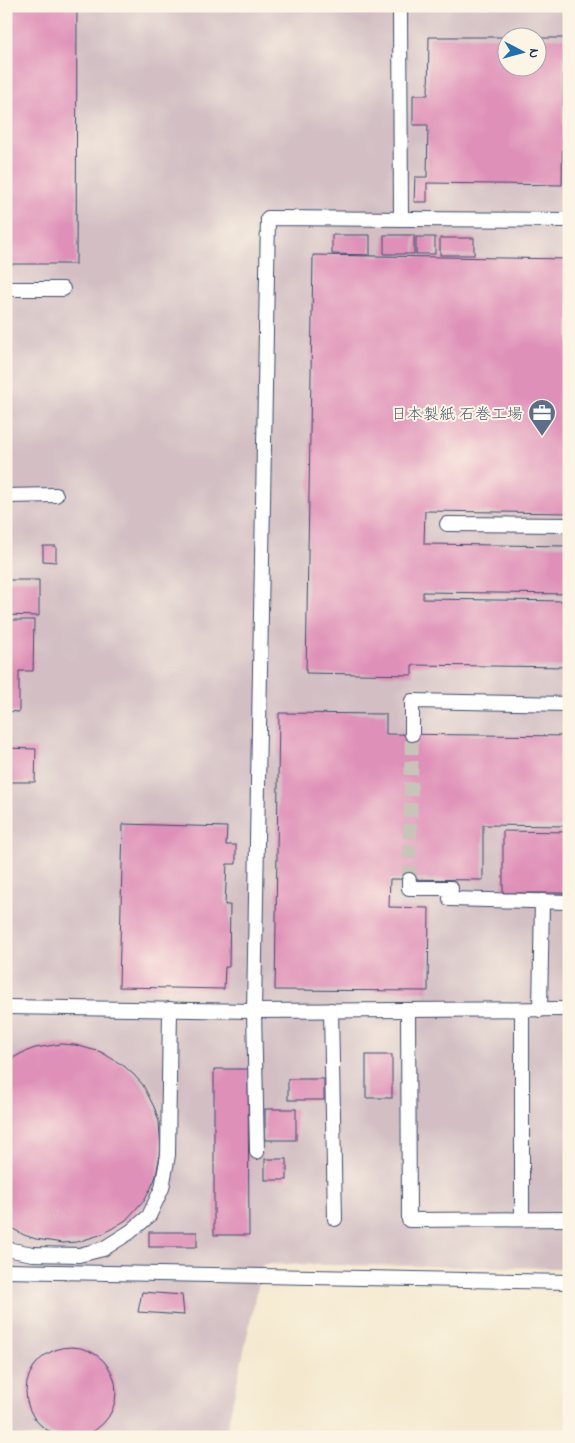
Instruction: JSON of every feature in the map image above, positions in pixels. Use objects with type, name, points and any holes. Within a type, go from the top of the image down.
[{"type":"street","points":[[400,6],[401,219]]},
{"type":"street","points":[[257,1152],[254,1011],[268,218],[569,220]]},
{"type":"street","points":[[6,290],[63,289]]},
{"type":"street","points":[[6,496],[56,495]]},
{"type":"street","points":[[447,524],[569,525]]},
{"type":"street","points":[[412,734],[412,701],[569,704]]},
{"type":"street","points":[[409,880],[409,888],[450,888],[450,899],[569,902]]},
{"type":"street","points":[[540,1010],[542,901]]},
{"type":"street","points":[[6,1007],[254,1011],[569,1009]]},
{"type":"street","points":[[6,1249],[32,1254],[79,1255],[103,1249],[130,1232],[149,1216],[162,1188],[168,1155],[170,1009]]},
{"type":"street","points":[[331,1010],[335,1219]]},
{"type":"street","points":[[408,1010],[408,1220],[569,1219]]},
{"type":"street","points":[[522,1010],[522,1219]]},
{"type":"street","points":[[6,1271],[569,1282]]},
{"type":"shaded area","points":[[6,6],[569,6],[569,1268],[263,1264],[225,1437],[6,1437]]},
{"type":"building","points":[[6,6],[77,6],[76,264],[6,264]]},
{"type":"building","points":[[429,37],[498,37],[498,78],[548,78],[548,38],[564,38],[562,185],[427,183],[427,202],[414,202],[415,177],[427,177],[428,125],[413,125],[413,95],[428,95]]},
{"type":"building","points":[[332,235],[370,235],[370,255],[332,254]]},
{"type":"building","points":[[384,235],[414,235],[414,254],[384,254]]},
{"type":"building","points":[[416,237],[435,237],[435,254],[416,254]]},
{"type":"building","points":[[440,238],[474,238],[474,255],[440,255]]},
{"type":"building","points":[[313,255],[569,259],[569,513],[425,511],[424,544],[569,546],[569,594],[423,592],[423,599],[569,601],[569,667],[412,665],[412,675],[306,673]]},
{"type":"building","points":[[6,524],[8,524],[8,545],[6,545]]},
{"type":"building","points":[[43,546],[56,546],[56,562],[43,561]]},
{"type":"building","points":[[6,580],[39,580],[39,616],[6,615]]},
{"type":"building","points":[[6,620],[34,620],[33,671],[19,671],[19,712],[6,711]]},
{"type":"building","points":[[279,713],[386,714],[386,734],[569,736],[569,826],[483,825],[483,880],[390,879],[389,907],[429,908],[428,991],[275,990]]},
{"type":"building","points":[[6,748],[36,749],[35,782],[6,782]]},
{"type":"building","points":[[123,824],[227,827],[226,845],[236,845],[236,864],[227,864],[225,905],[230,905],[229,967],[225,967],[224,989],[119,987]]},
{"type":"building","points":[[503,831],[569,832],[569,893],[503,893]]},
{"type":"building","points":[[61,1044],[75,1045],[101,1052],[124,1066],[134,1075],[143,1085],[155,1109],[159,1122],[161,1149],[156,1176],[151,1188],[144,1200],[126,1220],[103,1234],[77,1242],[63,1243],[36,1239],[6,1225],[6,1062],[35,1048]]},
{"type":"building","points":[[366,1055],[392,1055],[392,1098],[366,1098]]},
{"type":"building","points":[[214,1069],[248,1069],[249,1235],[214,1235]]},
{"type":"building","points":[[288,1079],[324,1079],[324,1100],[288,1100]]},
{"type":"building","points":[[265,1109],[296,1109],[296,1140],[265,1140]]},
{"type":"building","points":[[265,1159],[287,1159],[287,1180],[265,1180]]},
{"type":"building","points":[[149,1232],[197,1232],[197,1247],[149,1247]]},
{"type":"building","points":[[142,1292],[182,1295],[184,1315],[138,1312]]},
{"type":"building","points":[[71,1347],[88,1351],[103,1360],[112,1375],[116,1392],[112,1409],[103,1424],[88,1433],[71,1437],[54,1433],[39,1424],[30,1409],[26,1392],[30,1375],[39,1360],[54,1351]]},
{"type":"tunnel","points":[[409,880],[412,734]]},
{"type":"place","name":"日本製紙 石巻工場","points":[[542,437]]}]
